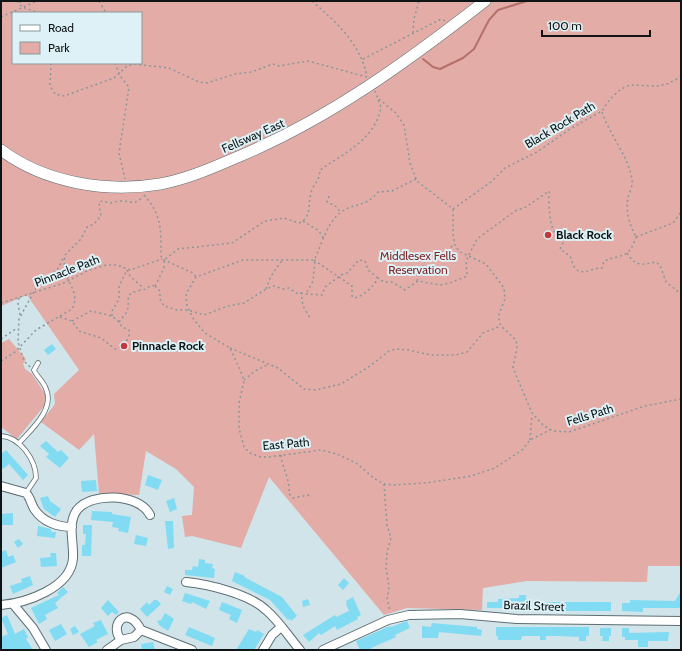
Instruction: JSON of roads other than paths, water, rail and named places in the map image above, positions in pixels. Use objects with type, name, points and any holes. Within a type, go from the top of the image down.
[{"type":"main road","name":"Fellsway East","points":[[1,150],[38,171],[63,179],[96,186],[128,187],[142,191],[187,177],[233,159],[294,132],[383,78],[485,1]]},
{"type":"street","points":[[1,486],[26,493],[35,511],[44,519],[63,527],[72,527]]},
{"type":"street","points":[[1,605],[12,604],[44,592],[59,583],[68,574],[71,569],[73,558],[72,527],[75,514],[84,503],[90,500],[130,500],[142,505],[150,515]]},
{"type":"street","points":[[186,582],[218,587],[257,604],[269,613],[300,650]]},
{"type":"street","points":[[12,604],[32,628],[46,650]]},
{"type":"street","name":"Brazil Street","points":[[323,650],[390,619],[409,615],[452,614],[523,619],[681,621]]},
{"type":"street","points":[[121,640],[117,628],[119,622],[123,618],[128,617],[133,618],[142,630],[192,650]]},
{"type":"street","points":[[263,650],[272,635],[281,627]]},
{"type":"street","points":[[107,650],[121,640],[132,638],[142,630]]},
{"type":"lane","points":[[19,443],[38,423],[47,401],[46,388],[34,370],[38,363]]},
{"type":"lane","points":[[1,436],[11,438],[19,443],[31,461],[36,474],[34,482],[26,493]]},
{"type":"waterway","points":[[423,59],[433,67],[440,69],[463,58],[474,49],[489,20],[498,10],[527,1]]},
{"type":"place","name":"Black Rock","points":[[548,235]]},
{"type":"place","name":"Pinnacle Rock","points":[[124,346]]},
{"type":"park label","name":"Middlesex Fells Reservation","points":[[418,263]]}]
